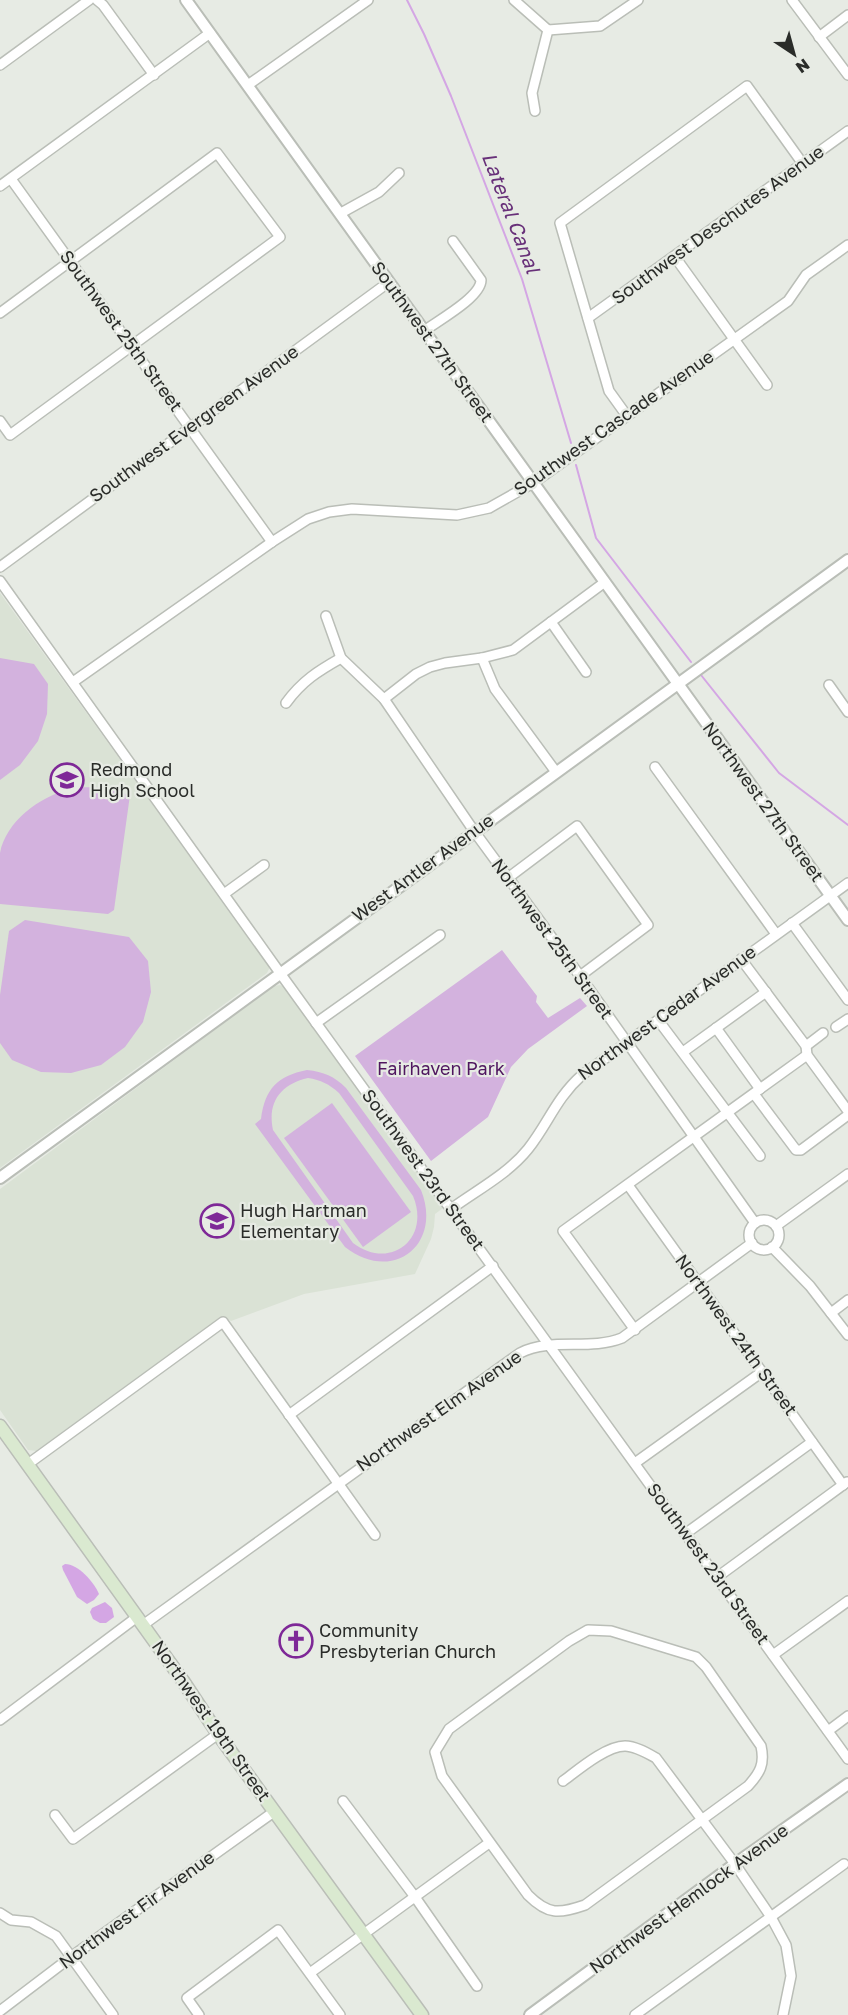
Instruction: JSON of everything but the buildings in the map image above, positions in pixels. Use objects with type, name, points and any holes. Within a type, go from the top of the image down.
[{"type":"main road","name":"Northwest 19th Street","points":[[0,1426],[218,1734],[422,2015]]},
{"type":"street","points":[[0,65],[90,0]]},
{"type":"street","points":[[97,0],[103,4],[154,75]]},
{"type":"street","name":"Southwest 27th Street","points":[[186,0],[678,684]]},
{"type":"street","points":[[248,85],[368,0]]},
{"type":"street","points":[[514,0],[548,30],[600,26],[638,0]]},
{"type":"street","points":[[792,0],[848,75]]},
{"type":"street","points":[[819,37],[848,15]]},
{"type":"street","points":[[535,111],[532,93],[548,30]]},
{"type":"street","points":[[0,186],[210,33]]},
{"type":"street","points":[[627,416],[609,391],[560,224],[747,86],[803,164]]},
{"type":"street","name":"Southwest Deschutes Avenue","points":[[588,318],[848,131]]},
{"type":"street","points":[[0,313],[217,153],[280,237],[10,435],[0,421]]},
{"type":"street","points":[[341,213],[379,192],[399,173]]},
{"type":"street","name":"Southwest 25th Street","points":[[11,178],[272,542]]},
{"type":"street","points":[[424,331],[480,288],[481,280],[453,242]]},
{"type":"street","name":"Southwest Cascade Avenue","points":[[73,682],[308,519],[329,512],[352,509],[457,515],[489,508],[534,483],[788,301],[806,275],[848,245]]},
{"type":"street","points":[[675,257],[767,386]]},
{"type":"street","name":"Southwest Evergreen Avenue","points":[[0,567],[389,282]]},
{"type":"street","name":"West Antler Avenue","points":[[0,1178],[848,560]]},
{"type":"street","name":"Southwest 23rd Street","points":[[0,580],[280,973],[848,1759]]},
{"type":"street","points":[[384,699],[416,674],[430,667],[513,650],[605,582]]},
{"type":"street","points":[[326,616],[341,658],[384,699],[474,831]]},
{"type":"street","points":[[551,622],[586,672]]},
{"type":"street","points":[[286,703],[299,686],[341,658]]},
{"type":"street","points":[[482,658],[495,689],[556,772]]},
{"type":"street","name":"Northwest 27th Street","points":[[678,684],[848,920]]},
{"type":"street","points":[[829,685],[848,712]]},
{"type":"street","points":[[655,767],[776,934]]},
{"type":"street","points":[[507,878],[577,826],[648,925],[580,976]]},
{"type":"street","name":"Northwest 25th Street","points":[[474,831],[755,1223]]},
{"type":"street","points":[[224,894],[264,865]]},
{"type":"street","name":"Northwest Cedar Avenue","points":[[452,1209],[513,1165],[528,1148],[569,1086],[582,1074],[848,883]]},
{"type":"street","points":[[792,923],[848,1000]]},
{"type":"street","points":[[316,1023],[440,935]]},
{"type":"street","points":[[716,1028],[796,1150],[801,1150],[848,1113],[741,959]]},
{"type":"street","points":[[683,1052],[765,992]]},
{"type":"street","points":[[836,1027],[848,1019]]},
{"type":"street","points":[[658,1020],[760,1156]]},
{"type":"street","points":[[635,1330],[563,1231],[757,1091],[806,1051],[823,1033]]},
{"type":"street","points":[[776,1226],[848,1174]]},
{"type":"street","name":"Northwest 24th Street","points":[[628,1185],[812,1442],[846,1484]]},
{"type":"street","points":[[769,1220],[776,1226],[779,1235],[776,1244],[772,1247],[759,1249],[752,1243],[749,1235],[755,1223],[769,1220]]},
{"type":"street","name":"Northwest Elm Avenue","points":[[0,1720],[520,1353],[533,1347],[549,1344],[609,1343],[622,1338],[699,1284],[752,1243]]},
{"type":"street","points":[[772,1247],[810,1286],[848,1335]]},
{"type":"street","points":[[289,1415],[493,1266]]},
{"type":"street","points":[[831,1313],[848,1300]]},
{"type":"street","points":[[28,1464],[223,1322],[375,1535]]},
{"type":"street","points":[[635,1463],[762,1372]]},
{"type":"street","points":[[685,1534],[812,1442]]},
{"type":"street","points":[[716,1578],[846,1484]]},
{"type":"street","points":[[774,1654],[848,1601]]},
{"type":"street","points":[[588,1630],[610,1631],[696,1657],[706,1667],[761,1746],[764,1758],[761,1772],[748,1786],[585,1905],[555,1912],[539,1907],[489,1842],[442,1776],[435,1752],[448,1729],[569,1641],[588,1630]]},
{"type":"street","points":[[828,1731],[848,1716]]},
{"type":"street","points":[[55,1815],[73,1839],[218,1734]]},
{"type":"street","points":[[563,1781],[600,1754],[625,1746],[644,1751],[656,1758],[735,1864],[771,1917],[786,1945],[791,1976],[783,2015]]},
{"type":"street","name":"Northwest Hemlock Avenue","points":[[530,2015],[735,1864],[848,1785]]},
{"type":"street","points":[[344,1801],[477,1986]]},
{"type":"street","name":"Northwest Fir Avenue","points":[[0,2012],[71,1957],[275,1811]]},
{"type":"street","points":[[310,1973],[489,1842]]},
{"type":"street","points":[[635,2015],[844,1864]]},
{"type":"street","points":[[0,1913],[12,1920],[31,1922],[56,1936],[113,2015]]},
{"type":"street","points":[[199,2015],[187,1998],[278,1930],[340,2015]]},
{"type":"shaded area","name":"Redmond High School","points":[[0,593],[269,969],[267,973],[0,1168]]},
{"type":"shaded area","name":"Hugh Hartman Elementary","points":[[274,986],[284,987],[443,1208],[435,1214],[431,1239],[415,1274],[304,1294],[231,1321],[225,1317],[219,1319],[37,1451],[28,1450],[0,1410],[0,1189]]},
{"type":"shaded area","points":[[65,1564],[80,1570],[89,1579],[99,1594],[94,1600],[87,1604],[77,1597],[63,1570],[62,1566]]},
{"type":"shaded area","points":[[105,1602],[112,1608],[114,1617],[106,1623],[100,1623],[93,1619],[90,1612],[92,1608]]},
{"type":"green space","points":[[0,658],[34,664],[48,684],[47,714],[38,741],[20,765],[0,780]]},
{"type":"green space","points":[[101,787],[130,795],[114,910],[108,914],[0,904],[0,853],[3,841],[17,821],[36,804],[58,793],[69,789]]},
{"type":"green space","points":[[25,920],[129,937],[148,961],[151,992],[143,1022],[125,1047],[101,1065],[71,1073],[41,1072],[12,1060],[0,1043],[0,995],[9,931]]},
{"type":"green space","name":"Fairhaven Park","points":[[502,950],[537,996],[536,1002],[548,1018],[580,998],[587,1006],[528,1049],[511,1067],[488,1117],[431,1161],[355,1056]]},
{"type":"green space","points":[[307,1070],[324,1073],[346,1088],[421,1190],[426,1210],[425,1227],[419,1242],[409,1253],[396,1260],[380,1261],[363,1257],[345,1247],[255,1124],[261,1119],[269,1092],[280,1080]],"holes":[[[313,1079],[325,1083],[339,1093],[413,1196],[417,1212],[412,1237],[404,1246],[393,1252],[381,1254],[367,1251],[353,1243],[273,1130],[272,1111],[278,1096],[298,1081]]]},
{"type":"green space","points":[[332,1103],[411,1212],[363,1247],[284,1138]]},
{"type":"waterway","name":"Lateral Canal","points":[[407,0],[451,96],[522,279],[571,443]]},
{"type":"waterway","name":"Lateral Canal","points":[[576,465],[596,538],[691,662]]},
{"type":"waterway","name":"Lateral Canal","points":[[701,675],[779,773],[848,825]]},
{"type":"place","name":"Redmond High School","points":[[67,780]]},
{"type":"place","name":"Hugh Hartman Elementary","points":[[217,1221]]},
{"type":"place","name":"Community Presbyterian Church","points":[[296,1641]]}]
